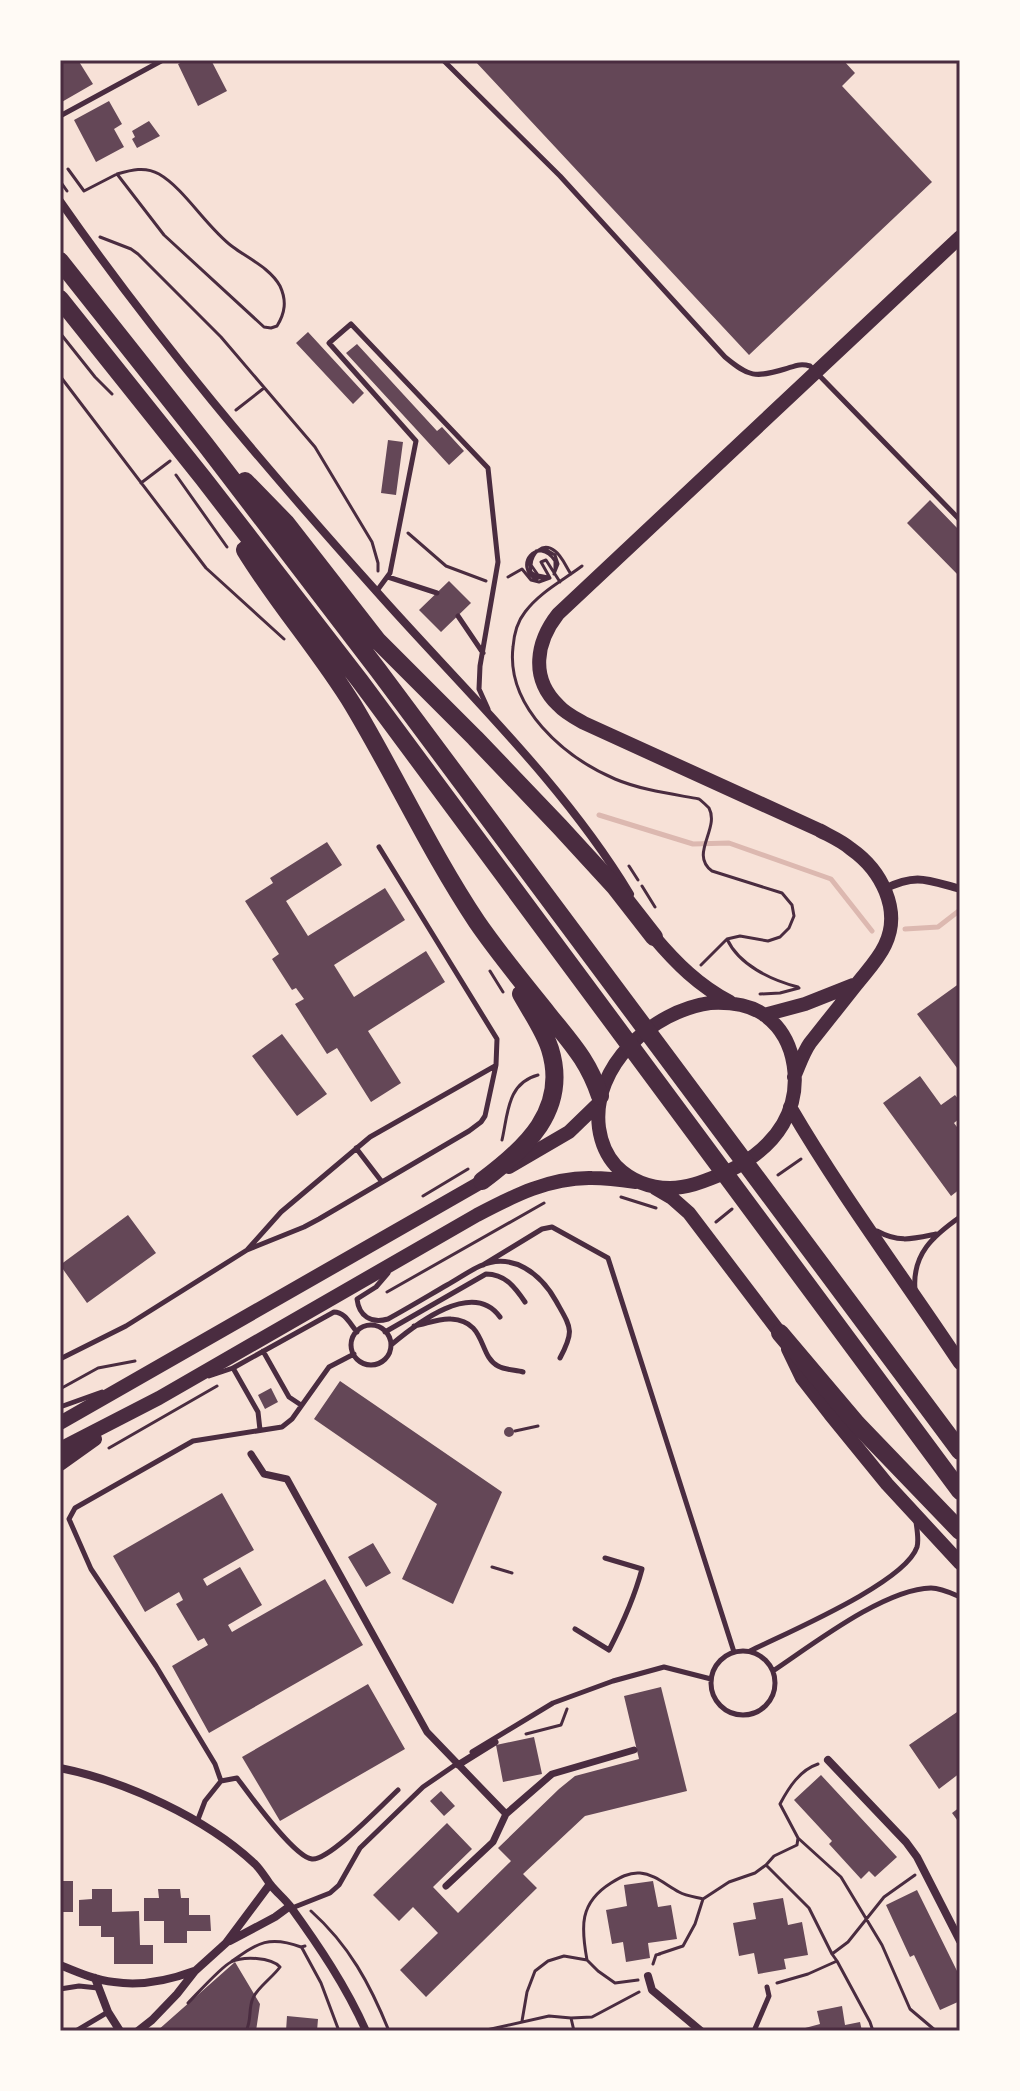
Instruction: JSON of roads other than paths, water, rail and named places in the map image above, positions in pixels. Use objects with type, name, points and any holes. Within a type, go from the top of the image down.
[{"type":"highway","points":[[60,261],[378,670],[960,1451]]},
{"type":"highway","points":[[60,299],[360,681],[960,1491]]},
{"type":"highway","points":[[205,444],[286,523],[377,640],[560,827],[607,878],[654,937]]},
{"type":"highway","points":[[203,478],[264,579],[352,703],[447,873],[494,946],[547,1039],[553,1058],[554,1088],[549,1108],[528,1142],[478,1174]]},
{"type":"highway","points":[[494,946],[585,1060],[594,1078],[599,1100]]},
{"type":"highway","points":[[780,1333],[857,1424],[960,1531]]},
{"type":"main road","points":[[794,1077],[811,1043],[879,956],[891,927],[889,902],[884,889],[866,861],[848,846],[584,723],[557,705],[540,675],[541,642],[558,614],[960,237]]},
{"type":"main road","points":[[654,937],[690,975],[733,1004]]},
{"type":"main road","points":[[764,1015],[829,996],[857,983]]},
{"type":"main road","points":[[60,1423],[478,1174],[563,1137],[583,1121],[599,1100],[617,1060],[653,1027],[680,1012],[710,1003],[749,1008],[764,1015],[777,1027],[788,1045],[794,1063],[794,1077],[790,1107],[782,1126],[761,1150],[736,1168],[691,1185],[667,1188],[591,1178],[543,1185],[486,1210],[177,1386],[60,1464]]},
{"type":"main road","points":[[599,1100],[598,1119],[604,1150],[619,1169],[636,1182]]},
{"type":"main road","points":[[790,1107],[864,1225],[960,1363]]},
{"type":"main road","points":[[652,1186],[689,1213],[780,1333],[802,1378],[887,1484],[960,1563]]},
{"type":"main road","points":[[60,1449],[159,1398]]},
{"type":"street","points":[[60,201],[206,396],[377,587],[581,824],[625,886],[654,937]]},
{"type":"street","points":[[884,889],[907,879],[923,878],[960,889]]},
{"type":"street","points":[[251,1454],[264,1474],[287,1479],[427,1732],[506,1814]]},
{"type":"street","points":[[458,1765],[495,1742]]},
{"type":"street","points":[[446,1886],[493,1842],[506,1814],[552,1774],[634,1750]]},
{"type":"street","points":[[828,1760],[906,1842],[960,1941]]},
{"type":"street","points":[[60,1768],[78,1771],[164,1804],[230,1844],[257,1866],[315,1941],[366,2031]]},
{"type":"street","points":[[138,2031],[226,1943],[270,1884]]},
{"type":"street","points":[[226,1943],[290,1907]]},
{"type":"street","points":[[60,1965],[96,1983],[158,1980],[195,1971]]},
{"type":"street","points":[[648,1977],[652,1990],[701,2031]]},
{"type":"street","points":[[96,1983],[120,2031]]},
{"type":"lane","points":[[60,116],[163,60]]},
{"type":"lane","points":[[443,60],[560,176],[725,357],[741,370],[754,375],[799,364],[816,370],[960,520]]},
{"type":"lane","points":[[377,587],[388,577],[416,441],[329,343],[351,324],[488,468],[498,562],[480,666],[479,689],[491,718]]},
{"type":"lane","points":[[388,577],[437,593]]},
{"type":"lane","points":[[458,616],[483,653]]},
{"type":"lane","points":[[60,1359],[116,1332],[247,1250],[304,1227],[481,1122],[488,1109],[496,1065],[498,1044],[495,1033],[379,847]]},
{"type":"lane","points":[[247,1250],[281,1212],[356,1148],[378,1132],[496,1065]]},
{"type":"lane","points":[[356,1148],[382,1182]]},
{"type":"lane","points":[[915,1295],[914,1277],[923,1250],[937,1234],[960,1217]]},
{"type":"lane","points":[[864,1225],[890,1239],[910,1240],[937,1234]]},
{"type":"lane","points":[[399,1259],[376,1287],[357,1299],[364,1316],[374,1321],[388,1319],[542,1229],[552,1227],[608,1258],[734,1652]]},
{"type":"lane","points":[[483,1265],[510,1262],[524,1266],[551,1291],[571,1330],[569,1342],[560,1358]]},
{"type":"lane","points":[[385,1332],[486,1274],[495,1274],[511,1284],[525,1302]]},
{"type":"lane","points":[[391,1345],[385,1332],[376,1326],[366,1326],[357,1332],[352,1342],[358,1360],[377,1365],[387,1358],[391,1345],[414,1326],[455,1305],[471,1301],[483,1304],[500,1317]]},
{"type":"lane","points":[[177,1386],[233,1368],[334,1312],[345,1316],[357,1332]]},
{"type":"lane","points":[[414,1326],[448,1318],[465,1323],[474,1329],[492,1361],[523,1372]]},
{"type":"lane","points":[[263,1351],[289,1397],[301,1405]]},
{"type":"lane","points":[[221,1781],[215,1764],[156,1666],[91,1569],[69,1519],[75,1508],[193,1441],[282,1427],[292,1419],[329,1367],[354,1354]]},
{"type":"lane","points":[[233,1368],[258,1412],[260,1430]]},
{"type":"lane","points":[[60,1407],[133,1381]]},
{"type":"lane","points":[[750,1651],[764,1658],[773,1671],[775,1687],[770,1701],[758,1711],[743,1715],[722,1707],[713,1694],[711,1679],[719,1662],[734,1652],[750,1651],[888,1579],[906,1563],[918,1546],[912,1510]]},
{"type":"lane","points":[[575,1629],[609,1650],[636,1594],[642,1569],[605,1558]]},
{"type":"lane","points":[[773,1671],[873,1607],[898,1596],[931,1588],[960,1597]]},
{"type":"lane","points":[[290,1907],[330,1893],[339,1885],[360,1848],[423,1787],[484,1744],[553,1703],[613,1681],[664,1667],[711,1679]]},
{"type":"lane","points":[[197,1823],[205,1801],[221,1781],[237,1778],[301,1855],[310,1859],[321,1858],[398,1790]]},
{"type":"lane","points":[[60,1989],[96,1983]]},
{"type":"lane","points":[[754,2031],[769,1996],[767,1987]]},
{"type":"lane","points":[[76,2031],[108,2012]]},
{"type":"waterway","points":[[599,815],[693,844],[729,843],[831,879],[872,931]]},
{"type":"waterway","points":[[905,929],[938,927],[960,910]]}]
